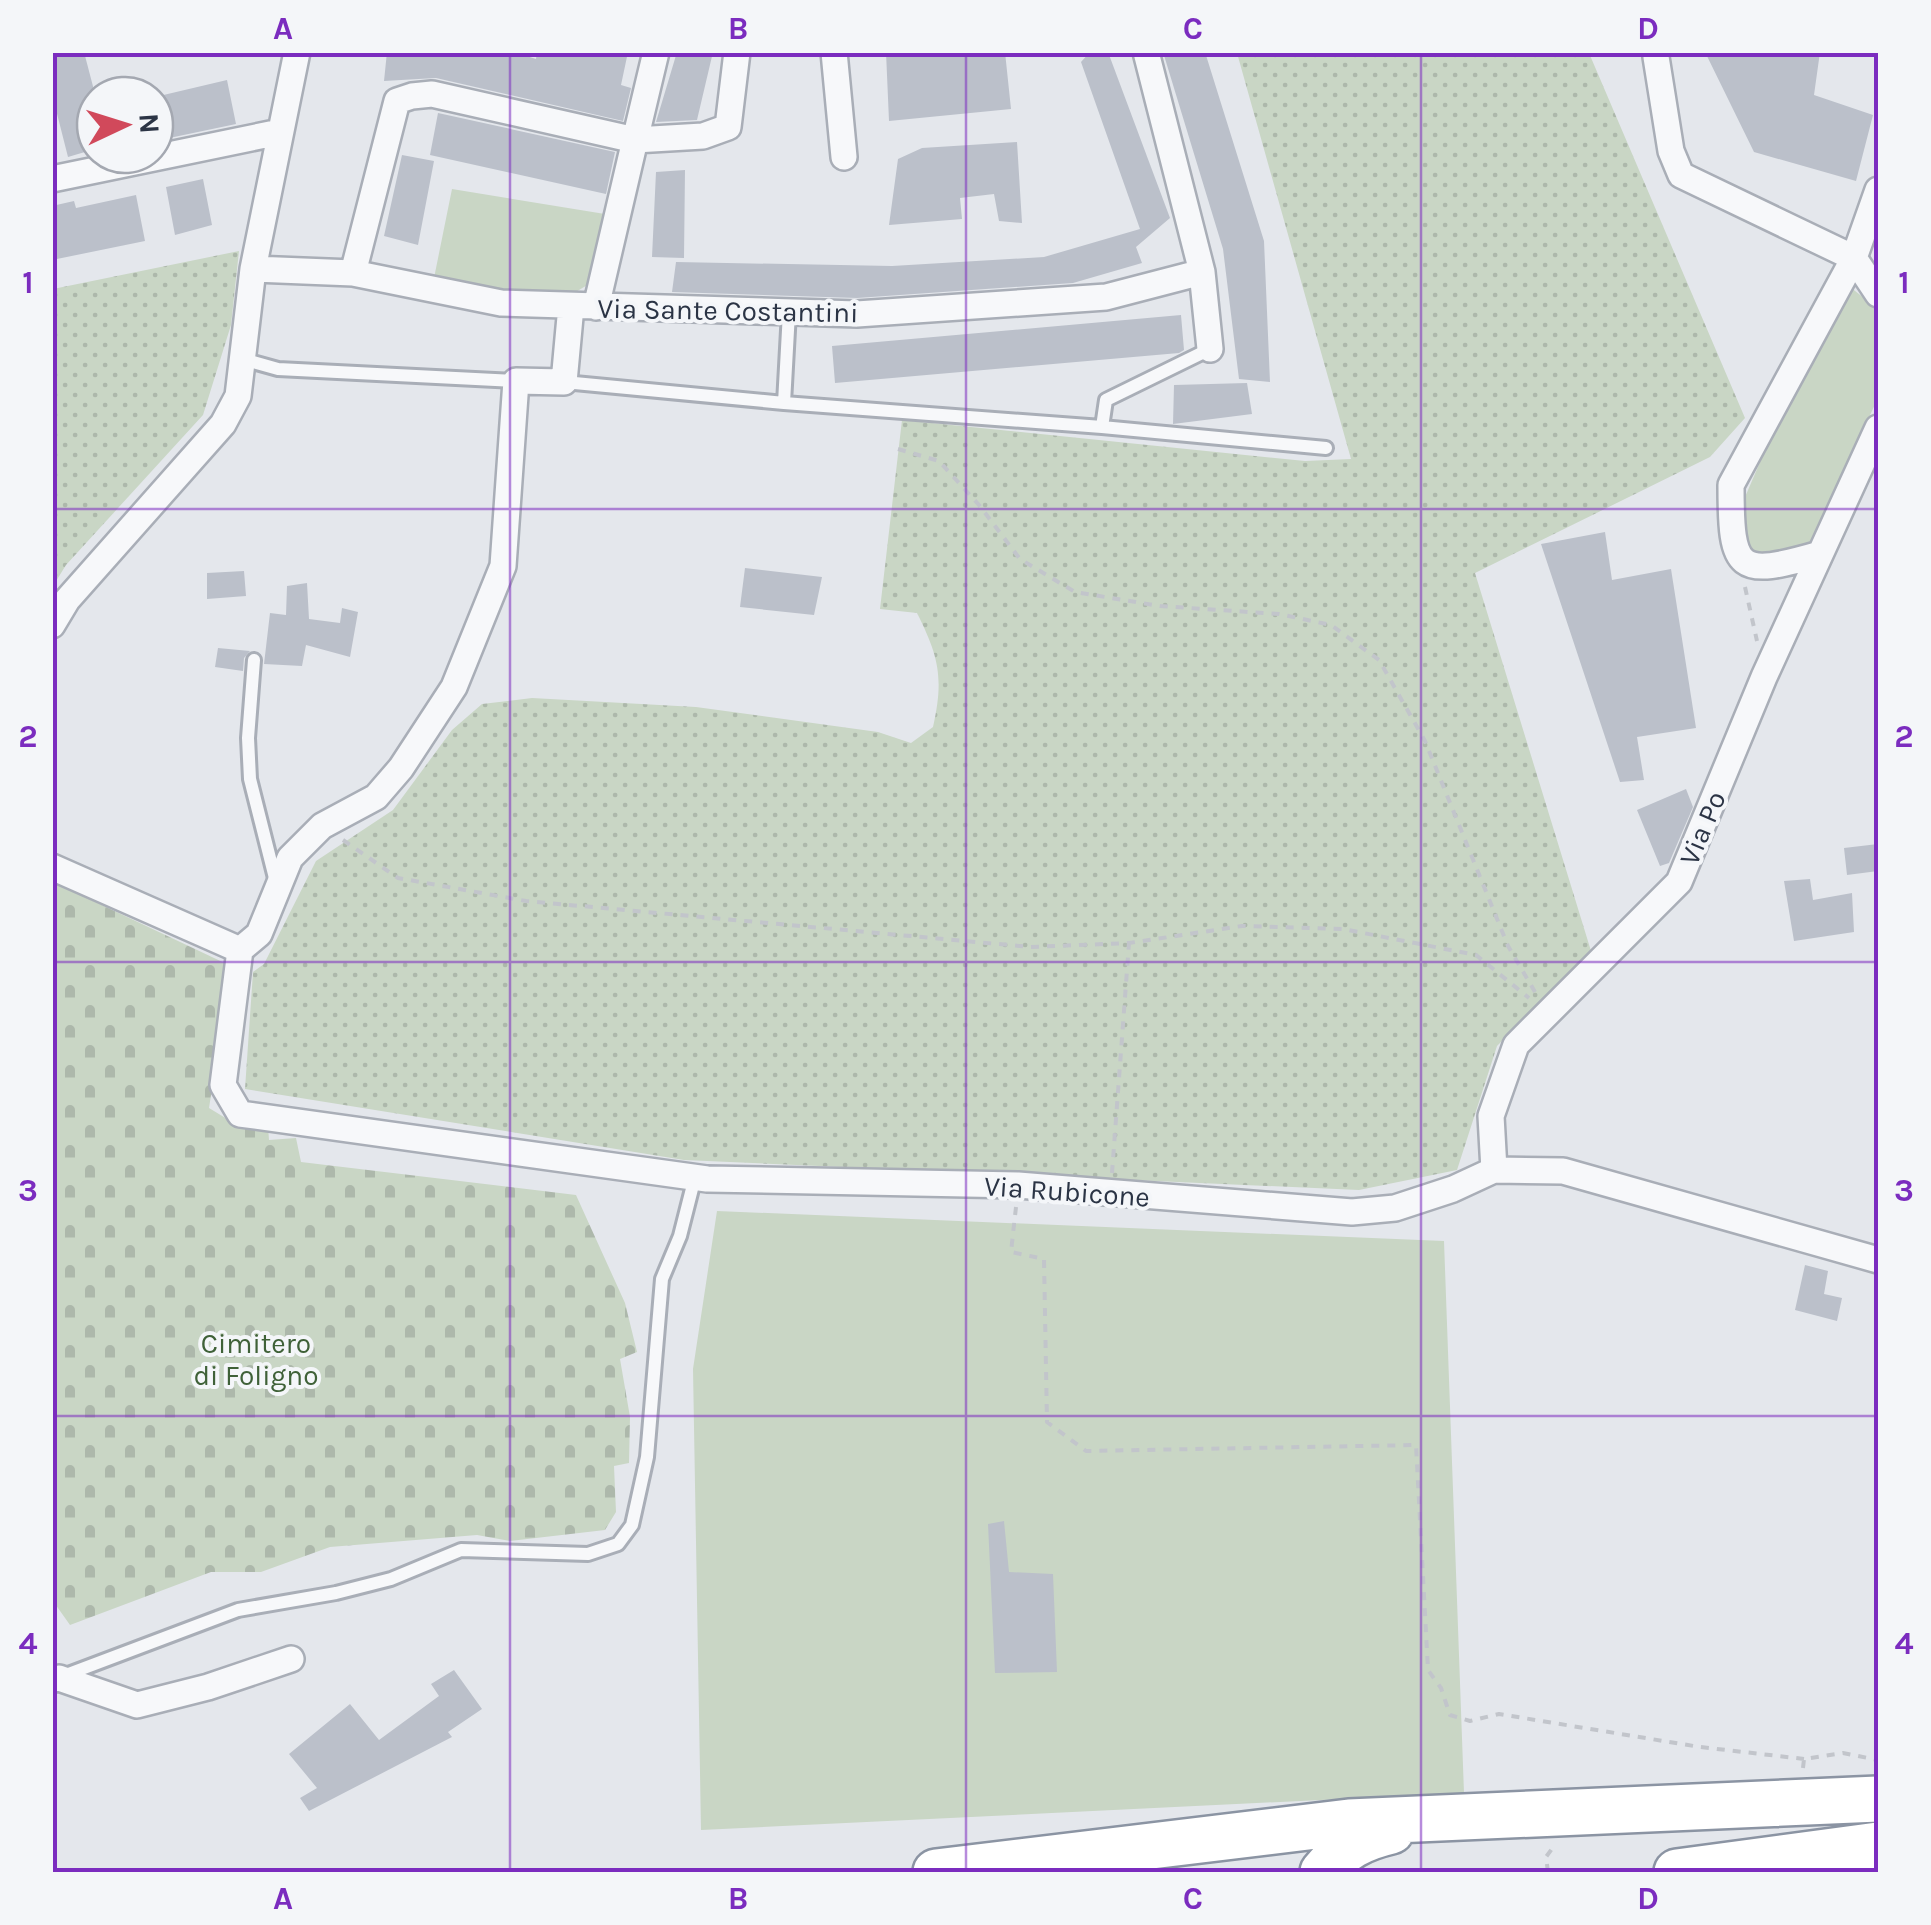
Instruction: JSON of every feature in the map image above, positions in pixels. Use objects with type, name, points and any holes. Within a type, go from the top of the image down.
[{"type":"highway","points":[[936,1872],[1349,1822],[1878,1799]]},
{"type":"highway","points":[[1327,1867],[1356,1841],[1446,1817]]},
{"type":"highway","points":[[1677,1872],[1878,1844]]},
{"type":"highway","points":[[1150,1846],[1191,1854],[1237,1870]]},
{"type":"street","points":[[52,624],[66,600],[223,424],[238,396],[253,269],[297,52]]},
{"type":"street","points":[[52,867],[240,950],[259,934],[290,858],[322,826],[376,797],[400,768],[454,687],[503,566],[516,381],[564,382],[635,140],[656,52]]},
{"type":"street","points":[[353,273],[397,102],[432,94],[635,140],[702,136],[728,126],[737,52]]},
{"type":"street","points":[[834,52],[844,157]]},
{"type":"street","points":[[1146,52],[1202,272],[1210,349]]},
{"type":"street","points":[[1656,56],[1671,151],[1681,175],[1854,258],[1878,294]]},
{"type":"street","points":[[52,179],[280,132]]},
{"type":"street","points":[[1820,554],[1768,568],[1750,566],[1739,558],[1731,526],[1732,485],[1854,258],[1878,190]]},
{"type":"street","name":"Via Sante Costantini","points":[[253,269],[353,273],[502,303],[857,314],[1106,296],[1202,272]]},
{"type":"street","name":"Via Po","points":[[1494,1170],[1491,1116],[1516,1045],[1679,882],[1764,676],[1878,428]]},
{"type":"street","name":"Via Rubicone","points":[[240,950],[223,1085],[240,1114],[695,1177],[1018,1185],[1352,1212],[1395,1208],[1453,1189],[1494,1170],[1562,1171],[1878,1260]]},
{"type":"street","points":[[56,1678],[137,1705],[208,1687],[291,1659]]},
{"type":"lane","points":[[784,403],[790,312]]},
{"type":"lane","points":[[1102,426],[1106,400],[1210,349]]},
{"type":"lane","points":[[242,359],[278,369],[516,381]]},
{"type":"lane","points":[[564,382],[1326,448]]},
{"type":"lane","points":[[254,660],[248,738],[250,778],[278,890]]},
{"type":"lane","points":[[56,1678],[238,1610],[391,1579],[461,1550],[588,1554],[618,1544],[632,1525],[647,1457],[662,1279],[680,1236],[695,1177]]},
{"type":"path","points":[[898,449],[940,461],[979,504],[1020,560],[1075,592],[1160,606],[1279,614],[1331,626],[1379,660],[1425,742],[1508,946],[1548,1013]]},
{"type":"path","points":[[1739,558],[1764,676]]},
{"type":"path","points":[[366,856],[398,878],[526,901],[1031,947],[1129,943],[1242,926],[1343,929],[1476,955],[1548,1013]]},
{"type":"path","points":[[1111,1193],[1129,943]]},
{"type":"path","points":[[1018,1185],[1011,1252],[1044,1259],[1047,1422],[1086,1452],[1416,1445],[1428,1670],[1441,1688],[1450,1715],[1470,1721],[1498,1714],[1700,1747],[1804,1759],[1843,1753],[1878,1760]]},
{"type":"path","points":[[1803,1774],[1804,1759]]},
{"type":"path","points":[[1546,1857],[1548,1872]]},
{"type":"green space","points":[[1237,53],[1589,53],[1745,418],[1710,457],[1475,573],[1591,951],[1497,1046],[1457,1170],[1359,1190],[684,1160],[245,1089],[253,972],[264,964],[316,861],[393,810],[452,730],[482,704],[532,698],[696,707],[878,732],[911,743],[933,727],[939,681],[935,655],[917,613],[880,609],[902,420],[1305,461],[1351,459]]},
{"type":"green space","points":[[452,189],[611,215],[594,281],[569,296],[433,283]]},
{"type":"green space","points":[[239,251],[231,325],[203,415],[66,565],[53,586],[53,289]]},
{"type":"green space","points":[[1850,287],[1878,309],[1878,398],[1812,540],[1792,557],[1769,558],[1747,547],[1742,504],[1782,411]]},
{"type":"green space","name":"Cimitero di Foligno","points":[[53,882],[231,966],[209,1108],[237,1125],[268,1126],[269,1140],[296,1138],[301,1162],[576,1195],[625,1303],[637,1352],[620,1359],[630,1417],[629,1463],[614,1466],[616,1512],[605,1530],[510,1541],[477,1535],[330,1547],[261,1572],[211,1572],[70,1625],[53,1601]]},
{"type":"green space","points":[[717,1211],[1444,1241],[1464,1793],[701,1830],[693,1369]]},
{"type":"building","points":[[52,52],[84,52],[90,75],[75,75],[75,155],[68,157],[52,94]]},
{"type":"building","points":[[387,52],[514,52],[536,59],[537,52],[628,52],[621,85],[631,88],[623,121],[436,78],[384,81]]},
{"type":"building","points":[[677,52],[713,52],[697,120],[656,122]]},
{"type":"building","points":[[886,52],[1005,52],[1011,109],[889,121]]},
{"type":"building","points":[[1090,52],[1108,52],[1170,218],[1136,247],[1142,263],[1073,283],[857,298],[672,292],[676,262],[892,266],[1044,257],[1140,229],[1081,62]]},
{"type":"building","points":[[1163,52],[1205,52],[1264,241],[1270,382],[1239,379],[1223,249]]},
{"type":"building","points":[[1705,52],[1820,52],[1814,95],[1873,115],[1856,181],[1754,152]]},
{"type":"building","points":[[227,80],[236,124],[175,137],[175,92]]},
{"type":"building","points":[[438,113],[615,152],[606,194],[430,155]]},
{"type":"building","points":[[1017,142],[1022,223],[999,221],[994,194],[960,198],[962,219],[889,225],[898,159],[922,148]]},
{"type":"building","points":[[402,155],[434,161],[418,245],[384,236]]},
{"type":"building","points":[[685,170],[684,258],[652,257],[656,172]]},
{"type":"building","points":[[203,179],[212,225],[175,235],[166,187]]},
{"type":"building","points":[[136,195],[145,241],[52,260],[52,206],[74,201],[76,208]]},
{"type":"building","points":[[1181,315],[1184,350],[1179,353],[835,383],[832,346]]},
{"type":"building","points":[[1247,383],[1252,414],[1173,424],[1174,385]]},
{"type":"building","points":[[1605,532],[1612,580],[1671,569],[1696,728],[1637,737],[1644,780],[1620,782],[1541,544]]},
{"type":"building","points":[[745,568],[822,577],[814,615],[740,607]]},
{"type":"building","points":[[244,571],[246,596],[207,599],[207,573]]},
{"type":"building","points":[[307,583],[309,619],[340,623],[342,608],[358,612],[350,657],[306,645],[302,666],[264,664],[270,613],[286,615],[287,586]]},
{"type":"building","points":[[218,648],[250,651],[244,658],[243,671],[215,667]]},
{"type":"building","points":[[1686,789],[1693,807],[1669,863],[1660,866],[1637,810]]},
{"type":"building","points":[[1878,844],[1878,871],[1847,875],[1844,848]]},
{"type":"building","points":[[1810,879],[1813,900],[1852,893],[1854,932],[1794,941],[1784,881]]},
{"type":"building","points":[[1805,1265],[1828,1271],[1824,1294],[1842,1298],[1837,1321],[1795,1310]]},
{"type":"building","points":[[1004,1521],[1009,1572],[1053,1574],[1057,1672],[995,1673],[988,1524]]},
{"type":"building","points":[[454,1670],[482,1709],[448,1732],[452,1737],[309,1811],[300,1798],[317,1788],[289,1754],[350,1704],[379,1740],[439,1696],[431,1684]]}]
